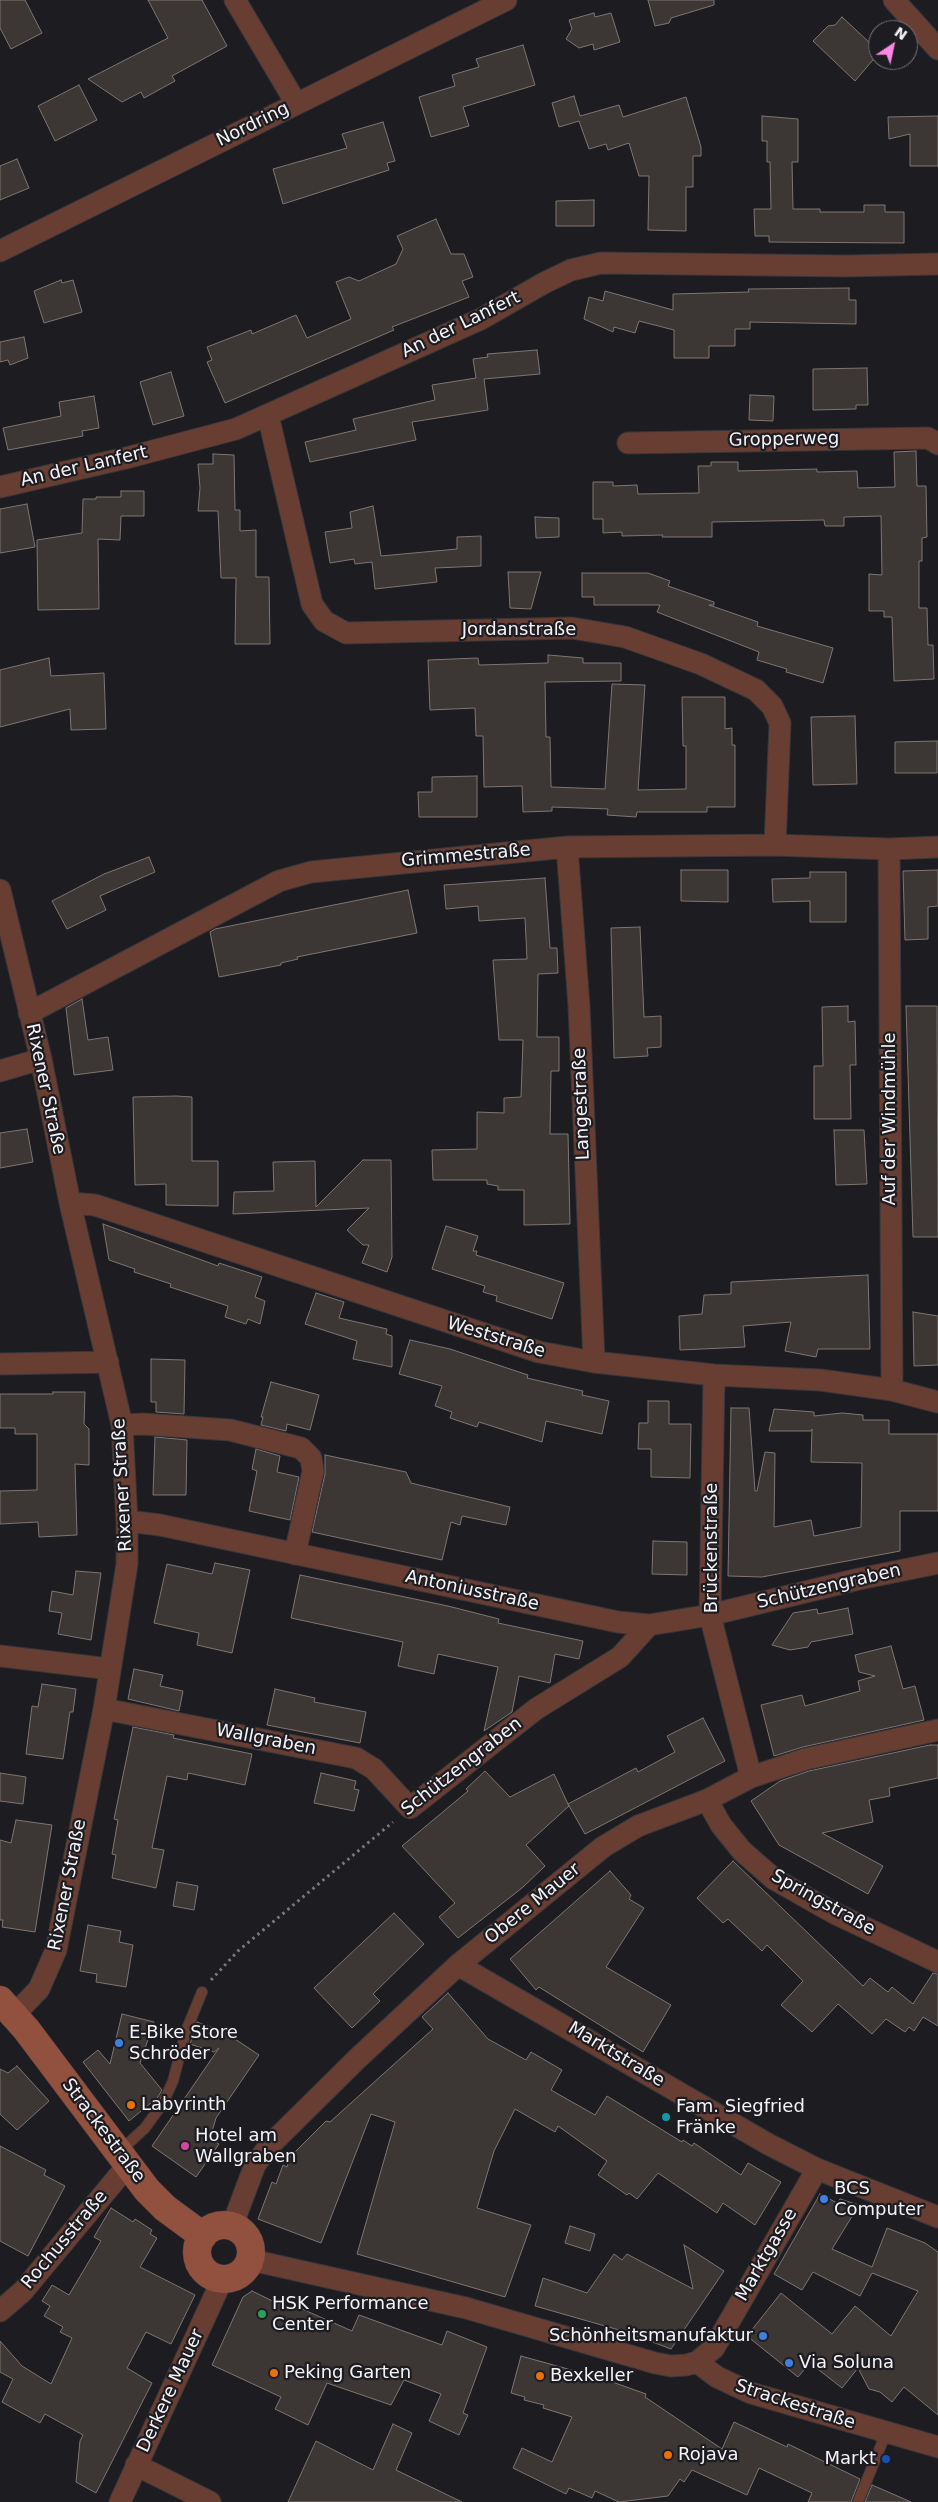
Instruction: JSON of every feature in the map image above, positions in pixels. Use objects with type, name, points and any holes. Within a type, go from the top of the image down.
[{"type":"street","points":[[234,0],[296,103]]},
{"type":"street","name":"Nordring","points":[[0,251],[506,0]]},
{"type":"street","points":[[894,0],[938,49]]},
{"type":"street","name":"An der Lanfert","points":[[0,487],[130,457],[226,432],[481,319],[562,274],[593,265],[938,264]]},
{"type":"street","name":"Jordanstraße","points":[[268,415],[312,604],[324,621],[346,633],[572,628],[625,637],[701,664],[756,690],[772,706],[780,723],[775,845]]},
{"type":"street","name":"Gropperweg","points":[[628,442],[928,438],[938,444]]},
{"type":"street","name":"Grimmestraße","points":[[29,1013],[279,881],[311,872],[567,847],[775,845],[889,849],[938,847]]},
{"type":"street","name":"Langestraße","points":[[567,847],[579,1006],[594,1362]]},
{"type":"street","name":"Auf der Windmühle","points":[[889,849],[892,1390]]},
{"type":"street","name":"Rixener Straße","points":[[0,890],[122,1425],[126,1521],[126,1564],[104,1709],[56,1950],[45,1979],[39,1989],[7,2007]]},
{"type":"street","points":[[0,1071],[40,1059]]},
{"type":"street","name":"Weststraße","points":[[70,1203],[94,1205],[496,1340],[539,1352],[594,1362],[714,1375],[820,1380],[892,1390],[938,1402]]},
{"type":"street","points":[[0,1364],[108,1362]]},
{"type":"street","name":"Brückenstraße","points":[[714,1375],[710,1615],[752,1777]]},
{"type":"street","points":[[122,1425],[143,1424],[230,1430],[301,1448],[311,1458],[313,1471],[295,1554]]},
{"type":"street","name":"Antoniusstraße","points":[[126,1521],[160,1525],[618,1622],[649,1625]]},
{"type":"street","name":"Schützengraben","points":[[410,1808],[536,1709],[620,1657],[649,1625],[710,1615],[860,1579],[938,1563]]},
{"type":"street","points":[[0,1656],[110,1669]]},
{"type":"street","name":"Wallgraben","points":[[104,1709],[356,1758],[374,1769],[410,1808]]},
{"type":"street","name":"Obere Mauer","points":[[232,2226],[255,2165],[269,2146],[358,2058],[458,1965],[603,1847],[638,1826],[707,1800],[752,1777],[806,1759],[938,1730]]},
{"type":"street","name":"Springstraße","points":[[707,1800],[721,1825],[742,1851],[774,1878],[834,1913],[938,1962]]},
{"type":"street","name":"Marktstraße","points":[[458,1965],[634,2065],[737,2128],[817,2169],[938,2217]]},
{"type":"street","name":"Strackestraße","points":[[7,2007],[122,2159],[165,2208],[203,2236]]},
{"type":"street","name":"Rochusstraße","points":[[0,2310],[23,2291],[122,2159]]},
{"type":"street","name":"Marktgasse","points":[[697,2362],[714,2348],[817,2169]]},
{"type":"street","points":[[221,2225],[232,2226],[241,2231],[248,2239],[252,2249],[251,2260],[247,2269],[240,2275],[222,2280],[212,2277],[199,2263],[197,2254],[203,2236],[211,2228],[221,2225]]},
{"type":"street","points":[[251,2260],[466,2308],[655,2363],[671,2366],[697,2362]]},
{"type":"street","name":"Derkere Mauer","points":[[120,2502],[222,2280]]},
{"type":"street","name":"Strackestraße","points":[[697,2362],[732,2386],[938,2447]]},
{"type":"street","points":[[136,2465],[210,2502]]},
{"type":"lane","points":[[122,2159],[163,2103],[173,2081],[186,2030],[202,1992]]},
{"type":"lane","points":[[858,2502],[886,2433]]},
{"type":"path","name":"Schützengraben","points":[[202,1992],[220,1968],[238,1951],[410,1808]]},
{"type":"building","points":[[0,0],[25,0],[42,33],[11,49],[0,28]]},
{"type":"building","points":[[148,0],[202,0],[227,46],[172,76],[175,81],[144,98],[141,92],[122,102],[88,79],[168,38]]},
{"type":"building","points":[[648,0],[714,0],[714,5],[671,18],[669,23],[655,26]]},
{"type":"building","points":[[594,13],[595,17],[611,13],[620,42],[594,50],[593,44],[579,48],[566,39],[572,29],[569,20]]},
{"type":"building","points":[[842,17],[868,41],[868,66],[855,81],[813,41],[828,26],[835,25]]},
{"type":"building","points":[[523,45],[535,85],[463,107],[469,126],[431,137],[419,97],[455,86],[452,75],[479,67],[476,59]]},
{"type":"building","points":[[79,85],[97,120],[55,141],[38,106]]},
{"type":"building","points":[[574,96],[580,116],[619,105],[623,117],[686,97],[701,147],[701,156],[693,156],[693,187],[686,187],[686,231],[648,230],[649,176],[639,176],[629,143],[608,150],[606,144],[589,149],[579,121],[559,127],[552,103]]},
{"type":"building","points":[[762,116],[798,119],[798,162],[792,162],[793,209],[820,209],[820,212],[864,212],[864,205],[885,205],[885,212],[904,212],[904,243],[769,242],[769,236],[755,236],[754,209],[771,209],[770,162],[767,162],[767,141],[762,141]]},
{"type":"building","points":[[938,116],[938,166],[910,166],[910,134],[889,139],[888,117]]},
{"type":"building","points":[[383,122],[395,161],[387,163],[389,170],[283,204],[273,169],[347,148],[342,134]]},
{"type":"building","points":[[17,159],[29,188],[0,200],[0,166]]},
{"type":"building","points":[[594,200],[594,226],[556,226],[556,201]]},
{"type":"building","points":[[436,219],[451,254],[464,254],[473,277],[462,281],[469,297],[392,327],[394,330],[225,403],[207,362],[212,360],[207,347],[251,330],[252,334],[296,315],[307,338],[351,319],[336,282],[349,277],[359,281],[396,264],[403,249],[397,236]]},
{"type":"building","points":[[61,280],[62,283],[73,280],[82,312],[44,323],[34,291]]},
{"type":"building","points":[[849,288],[849,300],[856,300],[856,324],[750,322],[750,329],[735,329],[735,346],[709,346],[709,358],[674,358],[674,330],[639,321],[635,333],[614,327],[613,332],[584,319],[589,297],[603,301],[605,291],[673,310],[673,294],[749,292],[748,289]]},
{"type":"building","points":[[24,337],[28,358],[10,365],[8,360],[0,362],[0,342]]},
{"type":"building","points":[[537,350],[540,374],[484,379],[488,410],[412,422],[416,440],[310,462],[305,442],[356,430],[353,419],[435,400],[432,385],[476,378],[473,359],[488,357],[487,354]]},
{"type":"building","points":[[867,368],[868,405],[856,405],[856,409],[813,410],[813,369]]},
{"type":"building","points":[[171,372],[184,416],[153,425],[140,382]]},
{"type":"building","points":[[750,395],[774,396],[773,421],[749,420]]},
{"type":"building","points":[[94,396],[99,428],[82,431],[83,436],[8,450],[3,428],[61,416],[59,402]]},
{"type":"building","points":[[916,451],[917,486],[926,486],[927,537],[922,538],[922,561],[919,561],[919,608],[927,608],[928,645],[933,645],[934,679],[894,681],[892,617],[884,617],[884,611],[869,611],[869,574],[882,575],[881,516],[844,517],[844,526],[825,526],[824,520],[712,522],[712,537],[622,536],[622,532],[603,533],[603,519],[593,519],[593,482],[613,482],[613,486],[637,485],[638,494],[699,493],[698,466],[711,466],[711,462],[738,462],[738,471],[817,469],[817,472],[857,471],[858,488],[895,487],[894,452]]},
{"type":"building","points":[[213,454],[234,455],[235,510],[240,510],[240,531],[256,530],[256,577],[269,577],[270,644],[235,644],[236,578],[221,578],[218,511],[198,511],[200,488],[198,464],[213,464]]},
{"type":"building","points":[[121,491],[144,491],[144,516],[121,516],[120,540],[98,539],[99,609],[38,610],[37,540],[82,533],[83,499],[121,497]]},
{"type":"building","points":[[27,504],[35,547],[0,553],[0,509]]},
{"type":"building","points":[[373,506],[381,556],[457,549],[457,537],[481,536],[481,566],[435,568],[437,582],[375,589],[372,562],[355,564],[354,559],[330,563],[325,532],[352,528],[350,512]]},
{"type":"building","points":[[535,517],[559,518],[559,537],[536,538]]},
{"type":"building","points":[[508,572],[541,572],[531,609],[510,608]]},
{"type":"building","points":[[582,573],[648,573],[670,581],[668,586],[714,602],[714,605],[709,605],[758,622],[757,626],[833,648],[823,683],[786,672],[787,669],[757,660],[759,652],[657,612],[660,605],[594,605],[594,597],[582,597]]},
{"type":"building","points":[[548,655],[583,658],[583,663],[621,663],[621,681],[545,682],[546,737],[550,737],[551,787],[605,789],[612,684],[645,685],[638,790],[686,789],[686,746],[683,746],[682,697],[725,697],[725,729],[732,728],[732,745],[735,745],[735,807],[707,807],[707,812],[637,812],[636,817],[607,815],[608,809],[552,807],[552,811],[523,812],[522,786],[484,787],[483,736],[476,736],[475,708],[430,710],[428,660],[478,658],[479,665],[548,663]]},
{"type":"building","points":[[49,658],[51,676],[104,673],[106,729],[71,730],[70,709],[0,727],[0,670]]},
{"type":"building","points":[[855,716],[857,784],[813,785],[811,717]]},
{"type":"building","points":[[937,741],[937,773],[895,773],[895,742]]},
{"type":"building","points":[[477,776],[477,817],[419,817],[418,792],[432,792],[432,777]]},
{"type":"building","points":[[149,857],[155,872],[100,896],[106,910],[67,929],[52,901],[104,874]]},
{"type":"building","points":[[681,870],[728,870],[728,902],[681,901]]},
{"type":"building","points":[[938,870],[938,906],[928,907],[928,939],[905,940],[903,871]]},
{"type":"building","points":[[810,872],[846,872],[846,922],[810,922],[810,901],[773,902],[772,879],[810,878]]},
{"type":"building","points":[[545,878],[550,948],[557,948],[558,973],[538,974],[537,1037],[559,1037],[559,1071],[551,1071],[550,1134],[568,1134],[570,1224],[524,1225],[524,1190],[498,1190],[498,1186],[487,1184],[487,1180],[433,1180],[432,1150],[477,1149],[477,1112],[504,1113],[504,1098],[521,1097],[523,1040],[499,1040],[493,960],[527,959],[525,918],[479,921],[478,906],[446,909],[444,885]]},
{"type":"building","points":[[408,890],[417,933],[297,957],[298,959],[281,963],[281,965],[219,977],[210,932],[215,929]]},
{"type":"building","points":[[640,927],[644,1017],[661,1016],[661,1047],[647,1048],[648,1056],[614,1058],[611,928]]},
{"type":"building","points":[[82,999],[88,1040],[108,1037],[113,1070],[74,1075],[66,1008]]},
{"type":"building","points":[[848,1006],[848,1022],[855,1021],[856,1065],[850,1065],[851,1119],[814,1119],[814,1066],[823,1066],[822,1007]]},
{"type":"building","points":[[906,1006],[937,1006],[938,1237],[913,1237]]},
{"type":"building","points":[[133,1097],[192,1097],[192,1161],[218,1161],[218,1206],[166,1205],[166,1184],[135,1185]]},
{"type":"building","points":[[27,1129],[33,1162],[0,1168],[0,1133]]},
{"type":"building","points":[[834,1130],[864,1130],[867,1184],[836,1185]]},
{"type":"building","points":[[363,1160],[391,1160],[392,1257],[387,1272],[362,1263],[369,1245],[363,1245],[347,1230],[369,1208],[233,1214],[234,1192],[274,1191],[273,1162],[315,1161],[316,1207]]},
{"type":"building","points":[[103,1224],[218,1266],[219,1263],[262,1277],[255,1297],[265,1301],[260,1324],[248,1319],[246,1324],[225,1317],[228,1306],[170,1287],[171,1284],[134,1272],[135,1269],[109,1260]]},
{"type":"building","points":[[446,1226],[478,1236],[473,1251],[477,1251],[476,1255],[564,1283],[552,1319],[496,1301],[497,1296],[483,1292],[485,1286],[432,1269]]},
{"type":"building","points":[[868,1275],[870,1349],[818,1349],[816,1357],[785,1351],[791,1322],[743,1326],[745,1347],[680,1350],[679,1316],[702,1314],[704,1295],[731,1294],[731,1282]]},
{"type":"building","points":[[316,1293],[344,1302],[339,1318],[387,1329],[386,1334],[392,1336],[392,1367],[353,1359],[357,1341],[305,1324]]},
{"type":"building","points":[[913,1312],[938,1316],[938,1365],[914,1366]]},
{"type":"building","points":[[410,1340],[450,1349],[528,1375],[527,1378],[583,1391],[582,1395],[609,1401],[602,1434],[546,1421],[542,1442],[479,1422],[477,1427],[450,1418],[452,1412],[435,1406],[442,1386],[399,1374]]},
{"type":"building","points":[[151,1359],[185,1360],[184,1414],[156,1412],[156,1402],[151,1402]]},
{"type":"building","points":[[271,1382],[319,1395],[310,1430],[287,1424],[286,1431],[261,1425],[263,1417],[261,1417]]},
{"type":"building","points":[[53,1392],[85,1392],[84,1424],[89,1429],[89,1465],[75,1464],[77,1535],[39,1537],[38,1522],[0,1524],[0,1491],[37,1490],[37,1434],[15,1434],[15,1428],[0,1428],[0,1394],[53,1394]]},
{"type":"building","points":[[648,1401],[669,1401],[669,1424],[691,1424],[690,1478],[651,1477],[651,1449],[638,1449],[639,1423],[648,1423]]},
{"type":"building","points":[[731,1408],[749,1408],[755,1491],[757,1491],[765,1452],[775,1453],[774,1527],[811,1520],[814,1536],[861,1527],[862,1463],[811,1462],[812,1429],[811,1431],[769,1431],[774,1409],[814,1412],[814,1416],[842,1413],[863,1415],[863,1420],[889,1420],[889,1434],[938,1434],[938,1511],[900,1511],[900,1551],[762,1577],[728,1576]]},
{"type":"building","points":[[155,1437],[187,1440],[186,1495],[153,1495]]},
{"type":"building","points":[[256,1449],[280,1456],[277,1472],[299,1477],[290,1520],[249,1511],[257,1471],[252,1469]]},
{"type":"building","points":[[325,1455],[406,1472],[411,1483],[510,1507],[506,1525],[462,1516],[460,1525],[451,1522],[442,1560],[312,1532],[325,1474]]},
{"type":"building","points":[[653,1541],[687,1542],[687,1575],[652,1574]]},
{"type":"building","points":[[215,1563],[250,1570],[232,1653],[197,1645],[199,1633],[154,1623],[167,1564],[212,1574]]},
{"type":"building","points":[[76,1571],[101,1573],[91,1640],[58,1634],[62,1613],[49,1611],[52,1591],[73,1595]]},
{"type":"building","points":[[300,1575],[448,1606],[499,1619],[498,1623],[583,1641],[579,1659],[555,1654],[550,1683],[519,1676],[512,1712],[484,1731],[498,1667],[438,1654],[434,1674],[398,1666],[403,1642],[291,1618]]},
{"type":"building","points":[[848,1608],[853,1634],[811,1642],[808,1647],[790,1650],[772,1645],[793,1613],[817,1609],[818,1614]]},
{"type":"building","points":[[891,1646],[903,1689],[915,1686],[924,1720],[803,1747],[774,1756],[761,1705],[802,1695],[805,1706],[860,1691],[858,1681],[875,1676],[859,1672],[855,1655]]},
{"type":"building","points":[[134,1669],[163,1675],[160,1686],[183,1691],[179,1711],[128,1699]]},
{"type":"building","points":[[42,1684],[76,1689],[73,1712],[70,1712],[63,1759],[26,1754],[32,1706],[38,1707]]},
{"type":"building","points":[[275,1689],[315,1698],[314,1702],[366,1712],[360,1743],[267,1725]]},
{"type":"building","points":[[703,1718],[725,1761],[585,1834],[568,1804],[636,1768],[638,1772],[675,1752],[667,1736]]},
{"type":"building","points":[[133,1727],[174,1735],[173,1738],[252,1754],[245,1785],[188,1773],[187,1780],[167,1776],[152,1848],[164,1850],[156,1888],[112,1878],[116,1855],[112,1854],[118,1820],[114,1819]]},
{"type":"building","points":[[930,1745],[938,1745],[938,1778],[889,1788],[890,1796],[869,1800],[873,1822],[822,1833],[883,1866],[868,1894],[779,1845],[751,1801],[780,1781],[809,1771]]},
{"type":"building","points":[[485,1771],[510,1797],[554,1774],[569,1806],[526,1845],[545,1866],[522,1888],[458,1938],[439,1917],[455,1903],[402,1846],[468,1791],[466,1789]]},
{"type":"building","points":[[0,1773],[26,1777],[23,1804],[0,1801]]},
{"type":"building","points":[[321,1773],[356,1781],[354,1789],[359,1790],[354,1811],[314,1803]]},
{"type":"building","points":[[16,1820],[52,1825],[35,1932],[2,1927],[3,1920],[0,1920],[0,1840],[11,1843]]},
{"type":"building","points":[[733,1861],[863,1986],[870,1978],[888,1992],[892,1987],[913,2004],[933,1973],[938,1974],[938,2026],[923,2017],[914,2031],[909,2027],[905,2032],[886,2019],[872,2034],[838,2004],[812,2032],[781,2005],[803,1981],[767,1945],[762,1951],[728,1919],[723,1923],[697,1898]]},
{"type":"building","points":[[610,1871],[631,1895],[629,1899],[644,1908],[606,1967],[671,2005],[643,2052],[539,1987],[536,1990],[510,1959]]},
{"type":"building","points":[[177,1882],[198,1886],[194,1910],[173,1906]]},
{"type":"building","points":[[394,1913],[424,1944],[373,1994],[380,2001],[352,2028],[314,1988]]},
{"type":"building","points":[[88,1925],[121,1931],[119,1942],[133,1945],[126,1987],[96,1982],[97,1974],[80,1971]]},
{"type":"building","points":[[448,1993],[488,2039],[526,2060],[531,2052],[562,2070],[551,2090],[595,2115],[607,2096],[682,2142],[683,2140],[692,2146],[694,2143],[741,2175],[748,2163],[781,2182],[755,2225],[723,2203],[717,2213],[658,2173],[637,2199],[629,2193],[627,2195],[598,2175],[607,2161],[558,2126],[555,2132],[515,2109],[494,2151],[477,2208],[531,2225],[505,2297],[357,2254],[395,2122],[371,2114],[321,2243],[258,2219],[272,2182],[276,2184],[283,2165],[287,2167],[290,2157],[326,2121],[330,2122],[433,2029],[422,2017]]},
{"type":"building","points":[[122,2014],[154,2022],[140,2063],[162,2090],[158,2097],[129,2121],[83,2062],[98,2050],[110,2064]]},
{"type":"building","points":[[197,2022],[234,2036],[232,2037],[259,2055],[216,2118],[210,2138],[219,2144],[196,2177],[152,2146],[219,2048],[214,2052],[190,2044]]},
{"type":"building","points":[[17,2066],[49,2101],[17,2130],[0,2114],[0,2069],[8,2073]]},
{"type":"building","points":[[0,2146],[46,2170],[44,2175],[65,2186],[28,2256],[0,2241]]},
{"type":"building","points":[[820,2194],[837,2203],[840,2199],[859,2205],[832,2249],[872,2267],[887,2228],[925,2243],[938,2252],[938,2415],[904,2387],[892,2402],[880,2392],[869,2389],[858,2368],[842,2388],[810,2363],[798,2377],[747,2336],[781,2293],[832,2334],[855,2306],[891,2336],[918,2291],[872,2273],[860,2296],[813,2272],[802,2290],[774,2274]]},
{"type":"building","points":[[111,2208],[133,2222],[135,2219],[152,2230],[150,2234],[157,2238],[140,2267],[195,2295],[171,2344],[146,2332],[127,2368],[152,2383],[96,2493],[76,2482],[80,2441],[83,2435],[45,2414],[40,2423],[2,2402],[13,2379],[0,2372],[0,2341],[22,2366],[51,2384],[72,2338],[60,2332],[63,2327],[44,2316],[50,2306],[42,2301],[52,2285],[69,2295],[101,2241],[94,2237]]},
{"type":"building","points":[[570,2226],[595,2234],[590,2251],[565,2243]]},
{"type":"building","points":[[684,2245],[724,2271],[671,2349],[626,2332],[535,2306],[543,2278],[587,2293],[614,2254],[622,2260],[627,2254],[693,2289]]},
{"type":"building","points":[[252,2291],[291,2310],[293,2305],[352,2331],[359,2315],[442,2345],[447,2331],[487,2347],[463,2413],[468,2415],[459,2435],[429,2421],[441,2394],[404,2380],[391,2405],[327,2383],[308,2425],[275,2409],[281,2397],[212,2365],[243,2297]]},
{"type":"building","points":[[521,2356],[604,2379],[646,2394],[645,2397],[722,2449],[734,2422],[787,2447],[788,2444],[860,2479],[851,2502],[808,2502],[812,2493],[759,2468],[747,2495],[692,2470],[684,2482],[680,2479],[668,2496],[619,2502],[595,2491],[592,2498],[569,2488],[566,2494],[513,2468],[522,2448],[552,2462],[572,2417],[543,2408],[544,2405],[524,2400],[525,2397],[511,2393]]},
{"type":"building","points":[[393,2424],[412,2433],[396,2470],[462,2502],[288,2502],[316,2441],[373,2470]]},
{"type":"building","points":[[872,2485],[911,2502],[865,2502]]},
{"type":"place","name":"E-Bike Store Schröder","points":[[119,2043]]},
{"type":"place","name":"Labyrinth","points":[[131,2105]]},
{"type":"place","name":"Fam. Siegfried Fränke","points":[[666,2117]]},
{"type":"place","name":"Hotel am Wallgraben","points":[[185,2146]]},
{"type":"place","name":"BCS Computer","points":[[824,2199]]},
{"type":"place","name":"HSK Performance Center","points":[[262,2314]]},
{"type":"place","name":"Schönheitsmanufaktur","points":[[763,2336]]},
{"type":"place","name":"Via Soluna","points":[[789,2363]]},
{"type":"place","name":"Peking Garten","points":[[274,2373]]},
{"type":"place","name":"Bexkeller","points":[[540,2376]]},
{"type":"place","name":"Rojava","points":[[668,2455]]},
{"type":"place","name":"Markt","points":[[886,2459]]}]
